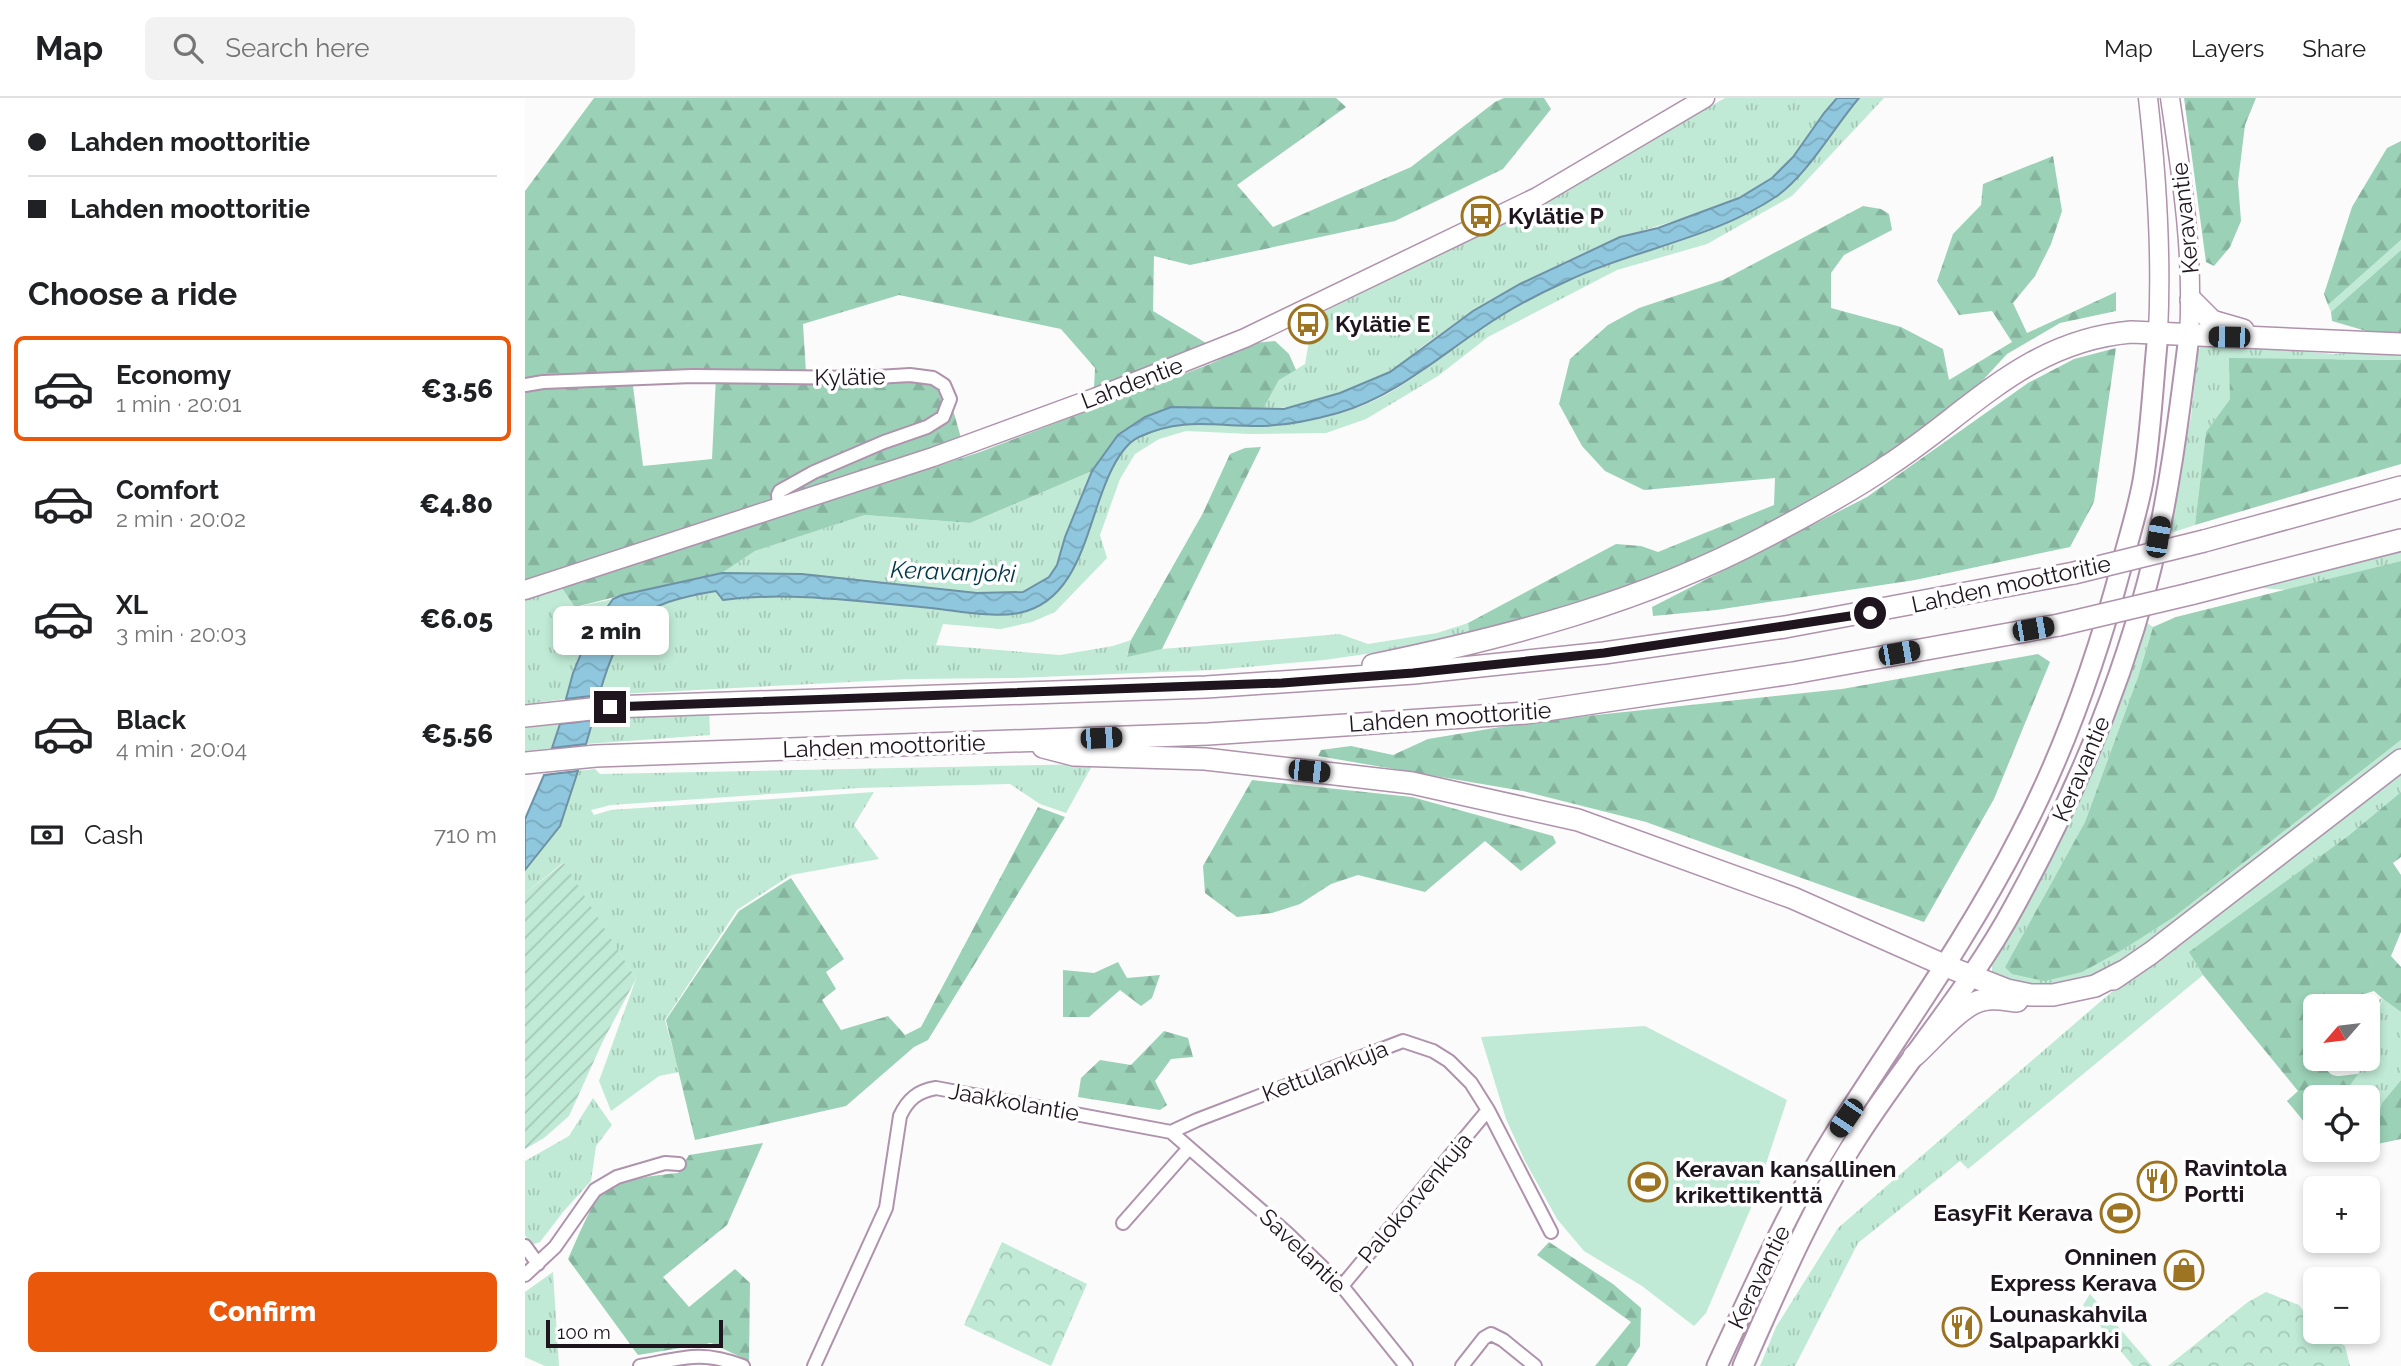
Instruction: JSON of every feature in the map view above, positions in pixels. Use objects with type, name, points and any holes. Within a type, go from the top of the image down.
[{"type":"highway","points":[[2192,300],[2212,321],[2272,338]]},
{"type":"highway","points":[[1282,683],[1494,638],[1565,619],[1675,580],[1763,538],[1888,467],[2026,365],[2050,352],[2087,338],[2131,332],[2401,344]]},
{"type":"highway","name":"Lahden moottoritie","points":[[525,716],[610,707],[1282,683],[1413,673],[1617,651],[1858,615],[2074,573],[2204,541],[2401,487]]},
{"type":"highway","name":"Lahden moottoritie","points":[[531,762],[596,757],[1208,734],[1526,713],[1793,673],[2059,625],[2401,540]]},
{"type":"highway","points":[[1021,741],[1074,755],[1205,760],[1412,782],[1578,820],[1793,898],[2007,990],[2031,995],[2053,995],[2095,986],[2125,971]]},
{"type":"highway","points":[[1914,1056],[1962,1010],[1982,1000],[2060,1002],[2094,992],[2401,760]]},
{"type":"main road","name":"Lahdentie","points":[[525,590],[933,457],[1094,398],[1245,338],[1537,197],[1706,98]]},
{"type":"main road","name":"Keravantie","points":[[1717,1366],[1788,1217],[1832,1138],[1946,966],[2021,835],[2057,758],[2086,684],[2106,624],[2143,480],[2158,333],[2159,221],[2148,98]]},
{"type":"main road","name":"Keravantie","points":[[1743,1366],[1794,1255],[1849,1151],[1883,1098],[1971,976],[2014,908],[2084,768],[2120,674],[2158,537],[2189,336],[2192,300],[2188,219],[2170,98]]},
{"type":"street","name":"Kylätie","points":[[525,385],[692,376],[861,378],[910,375],[933,378],[944,385],[950,399],[943,417],[927,427],[814,472],[780,491],[779,506]]},
{"type":"street","name":"Kettulankuja","points":[[1171,1132],[1403,1041],[1433,1051],[1471,1083],[1488,1110],[1551,1232]]},
{"type":"street","name":"Jaakkolantie","points":[[814,1366],[885,1208],[900,1116],[905,1105],[923,1090],[936,1088],[1171,1132]]},
{"type":"street","name":"Palokorvenkuja","points":[[1342,1286],[1488,1110]]},
{"type":"street","points":[[1123,1223],[1189,1148],[1171,1132]]},
{"type":"street","name":"Savelantie","points":[[1189,1148],[1287,1233],[1342,1286],[1406,1366]]},
{"type":"street","points":[[525,1275],[555,1247],[596,1190],[617,1177],[665,1163],[679,1164]]},
{"type":"street","points":[[525,1246],[538,1264]]},
{"type":"street","points":[[1462,1366],[1484,1338],[1491,1334],[1503,1340],[1535,1366]]},
{"type":"street","points":[[641,1366],[699,1355],[720,1357],[743,1366]]},
{"type":"green space","points":[[594,98],[1336,98],[1346,107],[1237,185],[1273,227],[1411,167],[1495,102],[1504,98],[1544,98],[1551,109],[1503,169],[1395,221],[1190,265],[1154,256],[1153,311],[1206,343],[1094,389],[1095,368],[1061,329],[899,295],[803,324],[806,373],[525,382],[525,191]]},
{"type":"green space","points":[[1725,98],[1837,98],[1789,162],[1750,192],[1706,211],[1615,240],[1548,270],[1475,310],[1393,369],[1361,386],[1311,403],[1263,409],[1279,380],[1305,364],[1313,317],[1518,216]]},
{"type":"green space","points":[[1859,98],[1884,98],[1792,196],[1707,244],[1617,270],[1488,337],[1438,376],[1366,419],[1326,433],[1186,431],[1159,439],[1135,454],[1120,479],[1100,535],[1107,558],[1055,612],[1032,622],[1001,629],[943,624],[936,645],[1060,655],[1113,646],[1131,640],[1127,656],[1162,649],[1340,634],[1368,644],[1437,633],[1468,623],[1470,639],[1324,660],[1213,670],[1014,678],[909,679],[599,695],[607,669],[625,632],[637,619],[651,610],[690,596],[716,591],[723,600],[758,595],[824,598],[989,614],[1043,602],[1120,453],[1137,440],[1170,426],[1260,426],[1323,418],[1380,398],[1491,321],[1539,294],[1631,255],[1707,232],[1765,204],[1790,185],[1811,162]]},
{"type":"green space","points":[[2184,98],[2256,98],[2245,125],[2238,182],[2241,221],[2230,247],[2214,266],[2206,262]]},
{"type":"green space","points":[[2401,141],[2401,240],[2328,305],[2324,294],[2352,207],[2387,148]]},
{"type":"green space","points":[[2053,156],[2062,211],[2051,244],[2035,276],[2013,303],[2027,333],[2116,292],[2116,311],[2060,323],[2007,354],[1940,419],[1857,474],[1768,526],[1673,572],[1470,639],[1468,623],[1616,544],[1641,546],[1658,552],[1774,505],[1775,478],[1644,490],[1605,471],[1582,446],[1559,404],[1570,359],[1608,325],[1639,308],[1723,280],[1863,206],[1881,209],[1889,214],[1892,230],[1844,255],[1831,273],[1831,308],[1901,327],[1943,349],[1949,380],[2012,342],[1992,311],[1959,315],[1937,281],[1953,234],[1981,205],[1983,184]]},
{"type":"green space","points":[[2401,240],[2401,250],[2331,312],[2328,305]]},
{"type":"green space","points":[[2401,250],[2401,334],[2380,335],[2332,321],[2331,312]]},
{"type":"green space","points":[[1275,341],[1289,354],[1296,370],[1279,380],[1263,409],[1171,407],[1118,435],[1092,471],[970,523],[865,515],[755,551],[722,573],[575,607],[562,588],[980,452],[1210,364],[1254,343]]},
{"type":"green space","points":[[2201,346],[2335,354],[2401,351],[2401,360],[2336,359],[2230,399],[2206,432],[2195,525],[2168,534],[2191,416],[2198,352]]},
{"type":"green space","points":[[2116,348],[2094,502],[2070,547],[1915,580],[1716,610],[1653,616],[1652,607],[1867,497],[2028,383],[2074,359]]},
{"type":"green space","points":[[2229,358],[2401,360],[2401,464],[2195,525],[2206,432],[2230,399]]},
{"type":"green space","points":[[716,376],[933,378],[950,399],[961,438],[525,583],[525,387],[632,378],[643,466],[712,459]]},
{"type":"green space","points":[[1261,447],[1162,649],[1127,657],[1131,640],[1203,513],[1230,454],[1245,448]]},
{"type":"green space","points":[[1092,471],[1065,537],[1057,565],[1049,577],[1023,592],[977,593],[802,574],[722,573],[755,551],[865,515],[970,523]]},
{"type":"green space","points":[[2401,548],[2401,561],[2286,590],[2262,588]]},
{"type":"green space","points":[[2401,561],[2401,740],[2174,917],[2124,949],[2082,972],[2045,981],[2012,974],[2005,967],[2085,822],[2138,677],[2153,627],[2176,617]]},
{"type":"green space","points":[[562,588],[576,607],[613,599],[590,632],[573,673],[566,699],[525,704],[525,600]]},
{"type":"green space","points":[[2147,623],[2153,627],[2138,677],[2085,822],[2005,967],[2124,949],[2174,917],[2401,740],[2401,753],[2113,969],[2084,984],[2045,988],[1997,977],[1992,972],[1992,966],[2061,840],[2099,757]]},
{"type":"green space","points":[[2038,654],[2050,662],[1994,799],[1924,922],[1646,822],[1523,791],[1318,756],[1321,750],[1351,746],[1393,755],[1428,739],[1530,722],[1842,689]]},
{"type":"green space","points":[[709,709],[710,735],[586,744],[593,720]]},
{"type":"green space","points":[[560,724],[552,748],[525,751],[525,728]]},
{"type":"green space","points":[[1093,764],[1066,813],[1040,804],[1010,784],[858,788],[611,805],[591,810],[594,815],[611,810],[874,792],[854,825],[879,859],[791,875],[737,910],[665,1020],[679,1072],[659,1076],[611,1111],[599,1081],[636,979],[563,863],[525,893],[525,870],[560,826],[578,771],[595,769],[600,774]]},
{"type":"green space","points":[[2401,770],[2401,792],[2348,836],[2190,953],[2203,975],[1968,1169],[1960,1161],[1858,1243],[1795,1366],[1760,1366],[1776,1327],[1838,1228],[2130,976]]},
{"type":"green space","points":[[1252,780],[1412,797],[1553,836],[1556,843],[1521,871],[1485,841],[1425,892],[1358,875],[1331,884],[1300,904],[1272,913],[1237,917],[1205,893],[1203,866]]},
{"type":"green space","points":[[2401,792],[2401,857],[2393,863],[2401,875],[2401,932],[2391,956],[2401,967],[2401,1012],[2374,991],[2364,994],[2303,994],[2303,1071],[2327,1071],[2338,1076],[2358,1074],[2350,1085],[2303,1085],[2303,1120],[2287,1101],[2298,1091],[2203,975],[2189,952],[2348,836]]},
{"type":"green space","points":[[1038,807],[1065,817],[928,1040],[914,1047],[846,1106],[695,1140],[666,1020],[739,911],[791,878],[844,959],[826,972],[836,989],[822,1000],[841,1030],[888,1016],[905,1035],[921,1027]]},
{"type":"green space","points":[[564,863],[636,979],[603,1041],[569,1116],[544,1138],[525,1149],[525,893]]},
{"type":"green space","points":[[1118,962],[1127,978],[1160,975],[1152,998],[1141,1006],[1120,990],[1089,1017],[1063,1017],[1063,970],[1094,973]]},
{"type":"green space","points":[[2383,998],[2401,1012],[2401,1080],[2380,1109],[2380,1085],[2350,1085],[2360,1071],[2380,1071],[2380,1006]]},
{"type":"green space","name":"Keravan kansallinen krikettikenttä","points":[[1645,1026],[1787,1100],[1753,1203],[1706,1313],[1694,1326],[1642,1286],[1584,1251],[1557,1219],[1525,1161],[1506,1119],[1481,1037]]},
{"type":"green space","points":[[1164,1031],[1188,1038],[1193,1057],[1171,1059],[1155,1081],[1167,1105],[1160,1110],[1078,1097],[1081,1078],[1100,1060],[1131,1065]]},
{"type":"green space","points":[[2401,1080],[2401,1139],[2380,1143],[2382,1103]]},
{"type":"green space","points":[[593,1098],[612,1125],[596,1146],[591,1181],[540,1242],[531,1245],[525,1235],[525,1161],[569,1136]]},
{"type":"green space","points":[[763,1143],[727,1225],[663,1277],[689,1307],[735,1269],[750,1283],[749,1361],[711,1343],[638,1355],[568,1259],[592,1207],[600,1196],[617,1185],[678,1173],[689,1155]]},
{"type":"green space","points":[[1002,1242],[1087,1284],[1051,1366],[964,1325]]},
{"type":"green space","points":[[1549,1242],[1613,1284],[1641,1308],[1640,1346],[1627,1366],[1595,1366],[1631,1322],[1537,1255]]},
{"type":"green space","points":[[553,1272],[559,1366],[545,1366],[525,1357],[525,1292]]},
{"type":"green space","points":[[2266,1292],[2299,1305],[2303,1311],[2303,1344],[2342,1344],[2345,1346],[2350,1366],[2168,1366],[2248,1302]]},
{"type":"green space","points":[[2090,1294],[2152,1366],[2133,1366],[2083,1305]]},
{"type":"water","points":[[1837,98],[1859,98],[1810,163],[1777,196],[1727,223],[1591,271],[1543,292],[1492,321],[1395,388],[1377,397],[1338,413],[1299,422],[1258,426],[1184,425],[1139,437],[1124,450],[1113,467],[1081,553],[1070,574],[1057,591],[1041,605],[1019,613],[997,615],[827,598],[723,600],[716,591],[690,596],[651,610],[637,619],[625,632],[607,669],[599,695],[566,699],[573,673],[590,632],[613,599],[622,595],[722,573],[802,574],[977,593],[1023,592],[1049,577],[1057,565],[1065,537],[1092,471],[1118,435],[1145,417],[1171,407],[1284,409],[1340,393],[1390,372],[1473,311],[1520,284],[1620,237],[1658,228],[1739,198],[1772,178],[1793,157]]},
{"type":"water","points":[[593,720],[586,744],[552,748],[560,724]]},
{"type":"water","points":[[578,771],[560,826],[525,870],[525,819],[544,775]]},
{"type":"place","name":"Kylätie P","points":[[1481,216]]},
{"type":"place","name":"Kylätie E","points":[[1308,324]]},
{"type":"place","name":"Ravintola Portti","points":[[2157,1181]]},
{"type":"place","name":"Keravan kansallinen krikettikenttä","points":[[1648,1182]]},
{"type":"place","name":"EasyFit Kerava","points":[[2120,1213]]},
{"type":"place","name":"Onninen Express Kerava","points":[[2184,1270]]},
{"type":"place","name":"Lounaskahvila Salpaparkki","points":[[1962,1327]]},
{"type":"route","points":[[610,707],[1282,683],[1413,673],[1604,653],[1870,613]]},
{"type":"water label","name":"Keravanjoki","points":[[953,572]]}]
